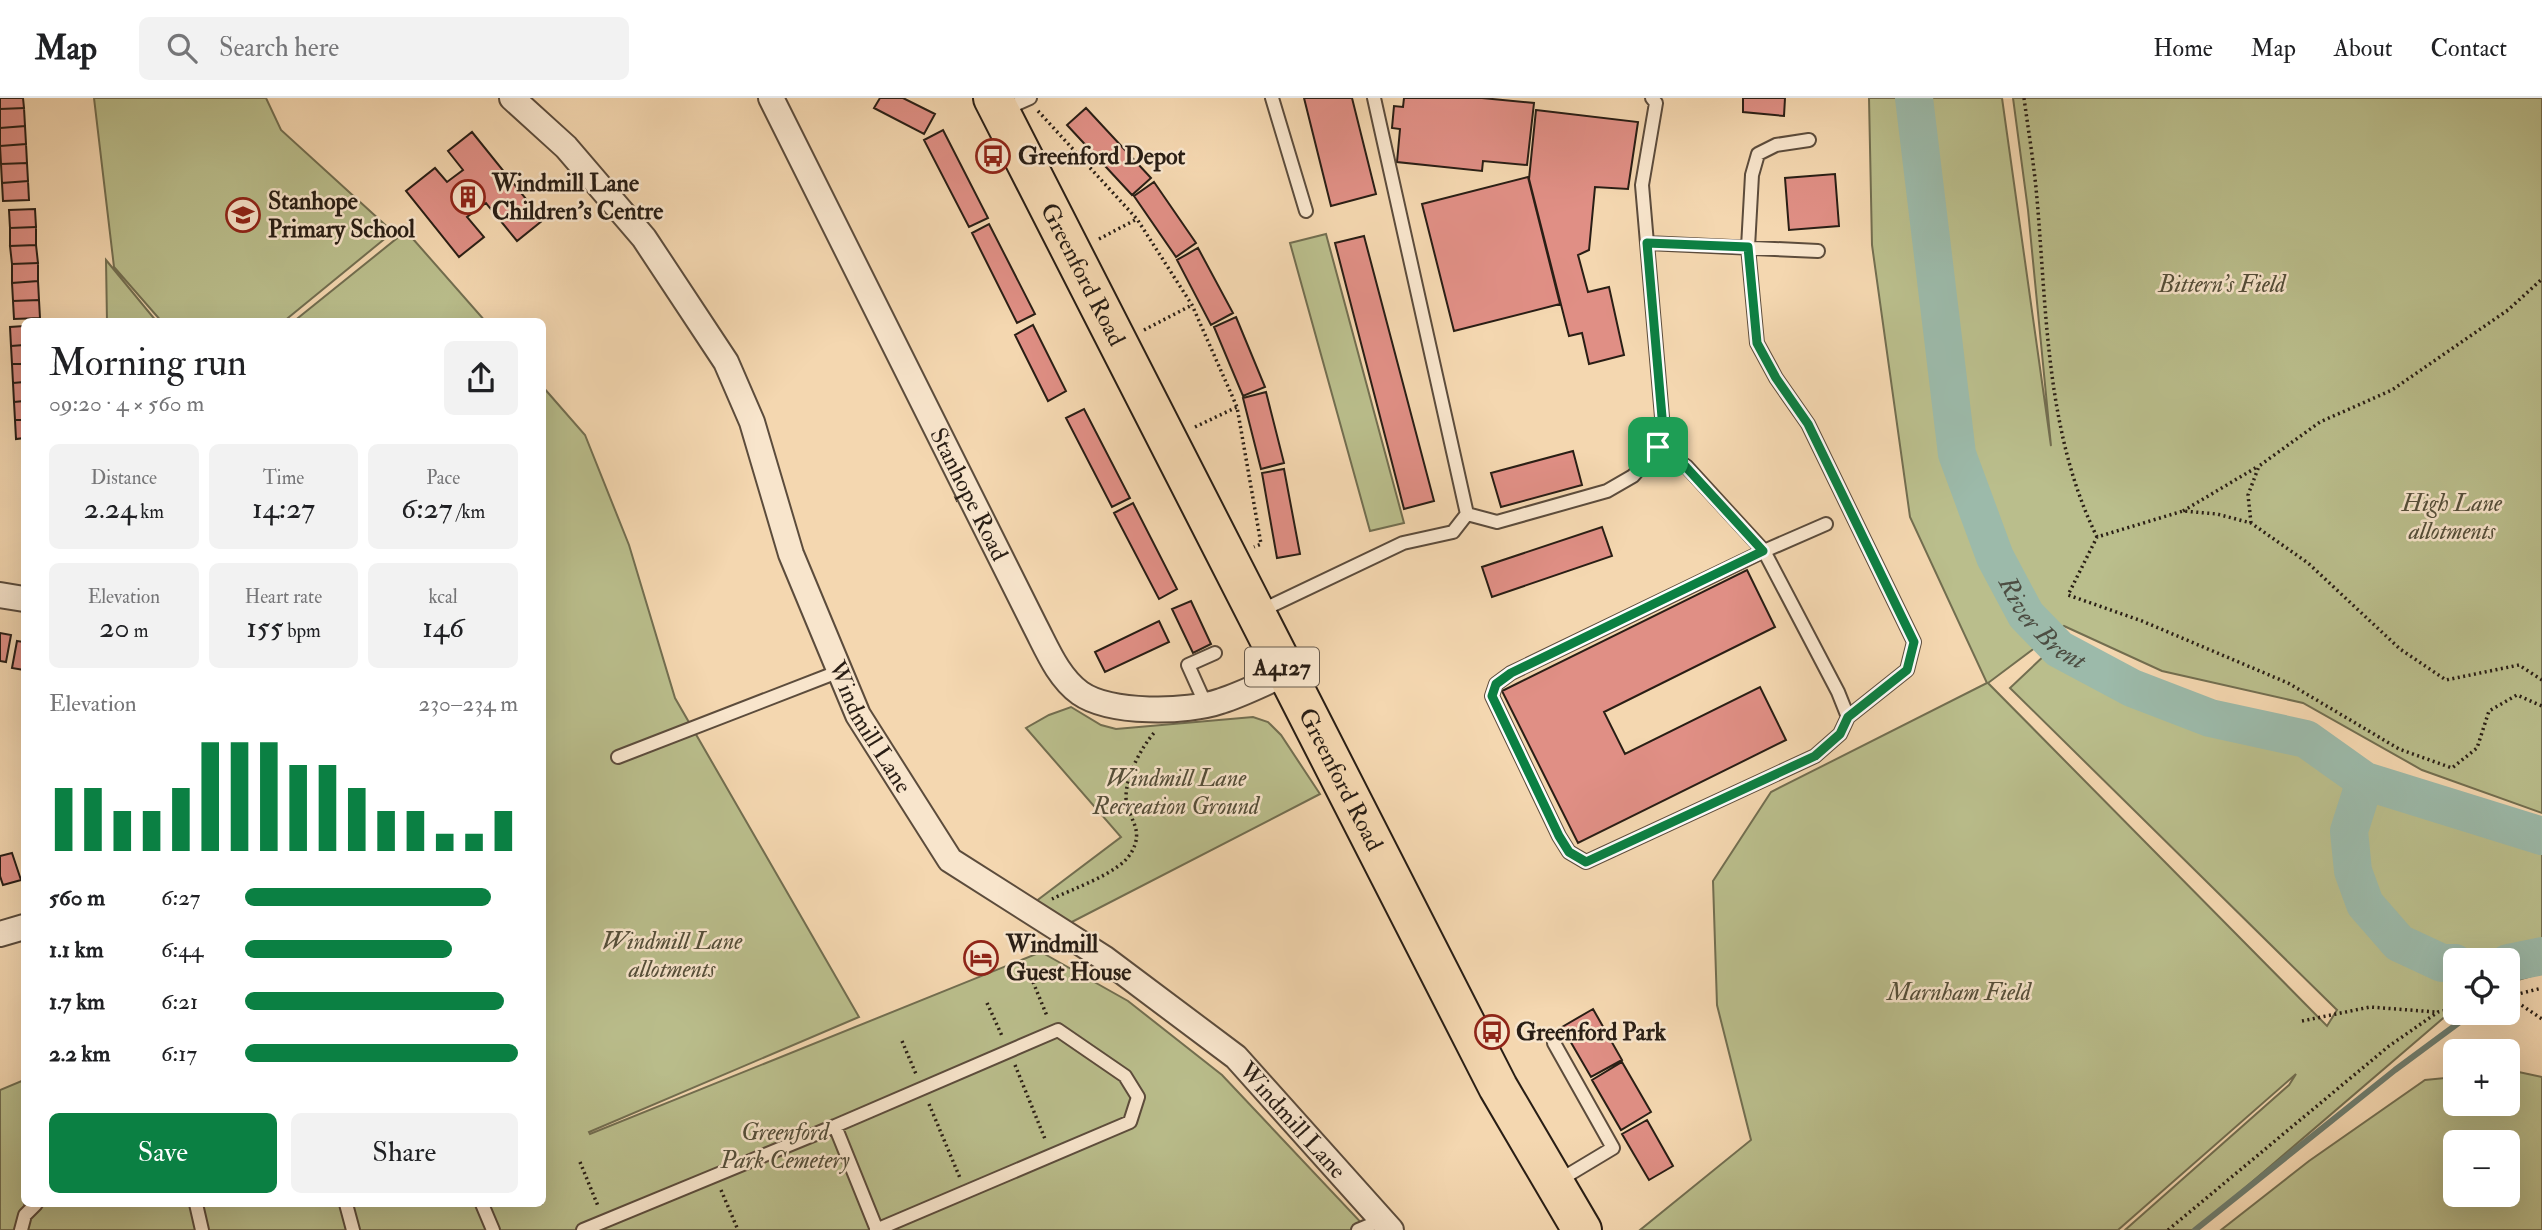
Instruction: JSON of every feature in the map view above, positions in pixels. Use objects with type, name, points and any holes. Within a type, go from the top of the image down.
[{"type":"main road","name":"Greenford Road","points":[[1013,102],[1072,253],[1498,1087],[1582,1230]]},
{"type":"street","name":"Stanhope Road","points":[[771,98],[1061,674],[1079,692],[1100,703],[1133,710],[1220,702],[1285,674]]},
{"type":"street","name":"Windmill Lane","points":[[518,100],[566,148],[643,238],[726,362],[752,422],[792,554],[859,715],[950,860],[1104,958],[1236,1057],[1387,1225]]},
{"type":"street","points":[[0,595],[21,598]]},
{"type":"street","points":[[0,934],[21,928]]},
{"type":"lane","points":[[1272,98],[1306,211]]},
{"type":"lane","points":[[1374,98],[1467,514]]},
{"type":"lane","points":[[1467,514],[1497,522],[1608,491],[1633,476],[1658,447],[1662,417],[1642,185],[1656,103],[1652,98]]},
{"type":"lane","points":[[1809,140],[1776,145],[1758,155],[1752,176],[1748,247],[1757,343],[1776,378],[1808,424],[1914,642],[1907,670],[1848,717],[1840,734],[1815,756],[1586,862],[1569,852],[1492,696],[1496,684],[1523,667],[1763,551],[1826,524]]},
{"type":"lane","points":[[1647,243],[1818,251]]},
{"type":"lane","points":[[1658,447],[1686,467],[1763,551],[1838,692],[1848,717]]},
{"type":"lane","points":[[1255,613],[1403,543],[1453,532],[1467,514]]},
{"type":"lane","points":[[1206,705],[1188,665],[1215,653]]},
{"type":"lane","points":[[618,757],[840,671]]},
{"type":"lane","points":[[583,1230],[1058,1030],[1125,1076],[1138,1097],[1130,1122],[877,1230],[835,1126]]},
{"type":"lane","points":[[1554,1183],[1613,1148],[1555,1043]]},
{"type":"lane","points":[[21,1230],[25,1215],[33,1207]]},
{"type":"lane","points":[[196,1207],[202,1230]]},
{"type":"lane","points":[[347,1207],[353,1230]]},
{"type":"lane","points":[[486,1207],[493,1230]]},
{"type":"lane","points":[[1358,1230],[1387,1225]]},
{"type":"path","points":[[2024,98],[2036,186],[2048,352],[2074,478],[2085,512],[2097,537]]},
{"type":"path","points":[[1013,102],[1137,219],[1192,305],[1237,407],[1261,544],[1228,561]]},
{"type":"path","points":[[1072,253],[1137,219]]},
{"type":"path","points":[[2542,279],[2508,310],[2392,390],[2320,422],[2259,466],[2183,511],[2097,537],[2068,595],[2142,621],[2288,683],[2410,752],[2452,768],[2477,748],[2489,711],[2517,695],[2542,706]]},
{"type":"path","points":[[1118,343],[1192,305]]},
{"type":"path","points":[[1167,441],[1237,407]]},
{"type":"path","points":[[2251,523],[2248,495],[2259,466]]},
{"type":"path","points":[[2183,511],[2217,514],[2251,523],[2308,563],[2400,649],[2446,680],[2519,665],[2542,680]]},
{"type":"path","points":[[1037,915],[1043,903],[1118,867],[1131,854],[1138,832],[1126,797],[1134,762],[1161,725],[1165,708]]},
{"type":"path","points":[[1032,982],[1054,1032]]},
{"type":"path","points":[[2520,993],[2542,988]]},
{"type":"path","points":[[987,1003],[1052,1156]]},
{"type":"path","points":[[2520,1004],[2542,1019]]},
{"type":"path","points":[[2302,1021],[2370,1007],[2443,1011]]},
{"type":"path","points":[[2168,1230],[2389,1046],[2438,1012]]},
{"type":"path","points":[[902,1041],[966,1192]]},
{"type":"path","points":[[580,1163],[605,1221]]},
{"type":"path","points":[[714,1176],[738,1230]]},
{"type":"green space","name":"Stanhope Primary School","points":[[94,98],[266,98],[281,130],[393,232],[288,318],[159,318],[114,267]]},
{"type":"green space","points":[[1869,98],[2002,98],[2051,446],[2028,210],[2013,98],[2542,98],[2542,813],[2422,770],[2303,703],[2162,671],[2064,626],[1988,683],[2327,1026],[2337,1010],[2010,688],[2047,653],[2169,715],[2300,747],[2306,744],[2365,781],[2542,835],[2542,973],[2520,979],[2520,948],[2443,948],[2443,1018],[2196,1230],[2125,1230],[2289,1085],[2296,1074],[2118,1230],[1640,1230],[1751,1140],[1717,1005],[1713,881],[1771,792],[1987,683],[1910,517],[1872,245]]},
{"type":"green space","points":[[406,231],[482,318],[298,318]]},
{"type":"green space","points":[[1326,234],[1404,523],[1370,531],[1290,243]]},
{"type":"green space","points":[[106,260],[154,318],[107,318]]},
{"type":"green space","points":[[546,390],[585,435],[629,545],[675,698],[859,1017],[589,1132],[590,1134],[1041,952],[1128,1001],[1222,1075],[1368,1230],[0,1230],[0,1090],[21,1081],[21,1207],[546,1207]]},
{"type":"green space","name":"Windmill Lane Recreation Ground","points":[[1071,707],[1101,725],[1116,729],[1253,717],[1268,722],[1281,735],[1320,794],[1066,925],[1035,902],[1121,837],[1026,728]]},
{"type":"green space","points":[[2520,1072],[2542,1077],[2542,1230],[2221,1230],[2309,1161],[2425,1080],[2443,1078],[2443,1116],[2520,1116]]},
{"type":"building","points":[[0,98],[23,98],[24,108],[0,109]]},
{"type":"building","points":[[880,98],[903,98],[935,114],[924,134],[874,108]]},
{"type":"building","points":[[1304,98],[1352,98],[1376,194],[1331,206]]},
{"type":"building","points":[[1404,98],[1482,98],[1534,103],[1527,165],[1483,161],[1482,171],[1397,162],[1400,129],[1392,128],[1394,106],[1403,107]]},
{"type":"building","points":[[1743,98],[1785,98],[1784,116],[1743,112]]},
{"type":"building","points":[[24,108],[25,126],[0,128],[0,109]]},
{"type":"building","points":[[1086,108],[1151,178],[1132,195],[1067,125]]},
{"type":"building","points":[[1536,110],[1638,122],[1628,189],[1595,187],[1589,250],[1578,255],[1588,292],[1609,287],[1624,355],[1589,364],[1582,333],[1569,336],[1529,179]]},
{"type":"building","points":[[25,126],[26,144],[0,146],[0,128]]},
{"type":"building","points":[[943,130],[988,218],[969,227],[924,140]]},
{"type":"building","name":"Windmill Lane Children's Centre","points":[[472,132],[543,220],[517,241],[486,203],[467,217],[484,237],[459,257],[406,191],[435,168],[447,182],[463,170],[448,151]]},
{"type":"building","points":[[26,144],[27,163],[1,164],[0,146]]},
{"type":"building","points":[[27,163],[28,181],[2,183],[1,164]]},
{"type":"building","points":[[1835,174],[1839,226],[1789,230],[1785,178]]},
{"type":"building","points":[[1528,177],[1560,304],[1454,331],[1422,204]]},
{"type":"building","points":[[28,181],[29,200],[3,201],[2,183]]},
{"type":"building","points":[[1154,182],[1196,243],[1176,257],[1134,196]]},
{"type":"building","points":[[35,209],[36,227],[10,228],[9,210]]},
{"type":"building","points":[[989,224],[1035,314],[1017,323],[972,233]]},
{"type":"building","points":[[36,227],[36,245],[10,246],[10,228]]},
{"type":"building","points":[[1364,236],[1434,501],[1404,509],[1335,243]]},
{"type":"building","points":[[36,245],[38,263],[12,264],[10,246]]},
{"type":"building","points":[[1198,248],[1233,313],[1211,325],[1177,260]]},
{"type":"building","points":[[38,263],[38,281],[12,283],[12,264]]},
{"type":"building","points":[[38,281],[39,300],[13,301],[12,283]]},
{"type":"building","points":[[39,300],[40,318],[14,319],[13,301]]},
{"type":"building","points":[[1236,317],[1265,387],[1243,396],[1214,327]]},
{"type":"building","points":[[1033,325],[1066,391],[1048,401],[1015,335]]},
{"type":"building","points":[[21,326],[21,345],[11,346],[10,327]]},
{"type":"building","points":[[21,345],[21,364],[12,364],[11,346]]},
{"type":"building","points":[[12,364],[21,364],[21,382],[13,383]]},
{"type":"building","points":[[21,382],[21,401],[14,402],[13,383]]},
{"type":"building","points":[[1266,392],[1284,463],[1261,469],[1243,398]]},
{"type":"building","points":[[21,401],[21,420],[15,420],[14,402]]},
{"type":"building","points":[[1084,409],[1130,498],[1112,507],[1066,418]]},
{"type":"building","points":[[15,420],[21,420],[21,438],[16,439]]},
{"type":"building","points":[[1573,451],[1582,485],[1501,507],[1491,473]]},
{"type":"building","points":[[1284,469],[1300,554],[1277,558],[1262,473]]},
{"type":"building","points":[[1133,503],[1177,589],[1159,599],[1114,513]]},
{"type":"building","points":[[1602,527],[1612,556],[1492,597],[1482,567]]},
{"type":"building","points":[[1747,570],[1775,627],[1604,712],[1625,754],[1760,687],[1786,740],[1578,843],[1502,691]]},
{"type":"building","points":[[1191,601],[1211,644],[1193,653],[1172,609]]},
{"type":"building","points":[[1159,621],[1169,642],[1105,672],[1095,652]]},
{"type":"building","points":[[0,633],[11,635],[6,662],[0,661]]},
{"type":"building","points":[[17,641],[21,642],[21,670],[12,668]]},
{"type":"building","points":[[12,853],[21,880],[3,885],[0,856]]},
{"type":"building","points":[[1593,1009],[1622,1060],[1591,1077],[1562,1027]]},
{"type":"building","points":[[1622,1062],[1651,1112],[1621,1130],[1592,1080]]},
{"type":"building","points":[[1647,1120],[1673,1166],[1649,1180],[1622,1134]]},
{"type":"waterway","name":"River Brent","points":[[1914,98],[1957,454],[1995,557],[2026,615],[2059,649],[2132,688],[2210,718],[2306,739],[2365,781],[2542,836]]},
{"type":"waterway","points":[[2365,781],[2349,831],[2353,871],[2365,904],[2399,943],[2443,963]]},
{"type":"waterway","points":[[2520,961],[2542,956]]},
{"type":"waterway","points":[[2195,1230],[2395,1070],[2456,1025]]},
{"type":"place","name":"Greenford Depot","points":[[993,156]]},
{"type":"place","name":"Windmill Lane Children's Centre","points":[[468,197]]},
{"type":"place","name":"Stanhope Primary School","points":[[243,215]]},
{"type":"place","name":"Windmill Guest House","points":[[981,958]]},
{"type":"place","name":"Greenford Park","points":[[1492,1032]]},
{"type":"route","points":[[1647,243],[1748,247],[1757,343],[1776,378],[1808,424],[1914,642],[1907,670],[1848,717],[1840,734],[1815,756],[1586,862],[1569,852],[1559,836],[1492,696],[1496,684],[1511,673],[1763,551],[1686,467],[1658,447],[1662,417],[1647,243]]},
{"type":"park label","name":"Bittern's Field","points":[[2222,284]]},
{"type":"park label","name":"High Lane allotments","points":[[2452,517]]},
{"type":"park label","name":"Windmill Lane allotments","points":[[672,955]]},
{"type":"park label","name":"Marnham Field","points":[[1959,992]]},
{"type":"park label","name":"Greenford Park Cemetery","points":[[785,1146]]}]
